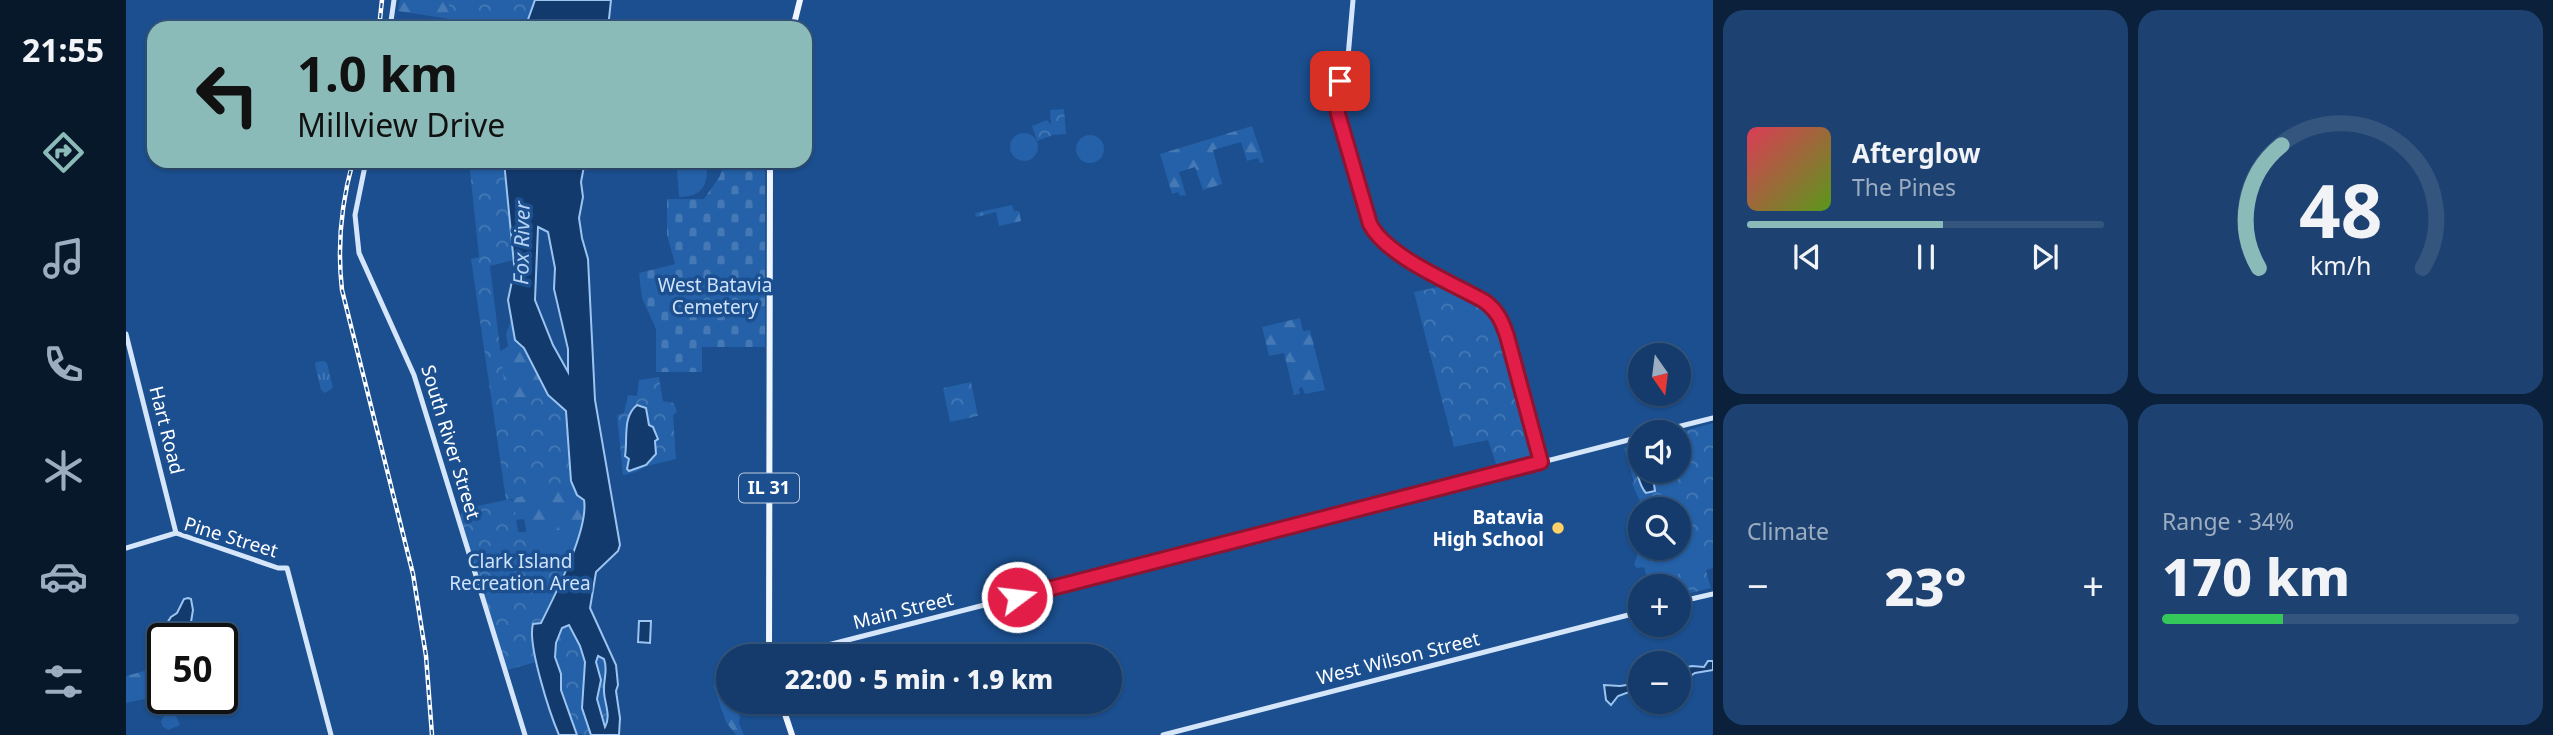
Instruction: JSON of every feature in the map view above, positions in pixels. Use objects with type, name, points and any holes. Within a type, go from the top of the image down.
[{"type":"main road","points":[[391,21],[394,0]]},
{"type":"main road","points":[[795,21],[800,0]]},
{"type":"main road","points":[[1353,0],[1349,57],[1338,89],[1336,105],[1370,224],[1377,236],[1391,249],[1484,301],[1496,311],[1507,336],[1541,462]]},
{"type":"main road","name":"South River Street","points":[[365,168],[355,215],[359,253],[414,375],[525,735]]},
{"type":"main road","name":"IL 31","points":[[769,644],[770,168]]},
{"type":"main road","name":"Hart Road","points":[[126,334],[176,533]]},
{"type":"main road","points":[[1691,424],[1713,418]]},
{"type":"main road","name":"Main Street","points":[[832,644],[1628,440]]},
{"type":"main road","name":"Pine Street","points":[[126,548],[176,533],[278,568],[287,568],[331,735]]},
{"type":"main road","points":[[1691,599],[1713,594]]},
{"type":"main road","name":"West Wilson Street","points":[[1163,735],[1628,615]]},
{"type":"main road","points":[[785,714],[792,735]]},
{"type":"green space","points":[[400,0],[535,0],[528,21],[456,21],[398,11]]},
{"type":"green space","points":[[448,0],[534,0],[526,21],[452,21]]},
{"type":"green space","points":[[1064,109],[1066,134],[1037,141],[1032,126],[1047,120],[1051,125],[1050,110]]},
{"type":"green space","points":[[1252,126],[1264,162],[1260,163],[1258,158],[1247,161],[1241,142],[1213,150],[1222,184],[1203,190],[1195,167],[1179,172],[1186,195],[1180,196],[1178,192],[1172,194],[1160,154]]},
{"type":"green space","points":[[1024,133],[1034,137],[1038,147],[1034,157],[1024,161],[1014,157],[1010,147],[1014,137]]},
{"type":"green space","points":[[1090,135],[1100,139],[1104,149],[1100,159],[1090,163],[1080,159],[1076,149],[1080,139]]},
{"type":"green space","points":[[470,168],[504,168],[514,260],[490,266],[507,405],[547,395],[565,411],[571,484],[507,500],[514,504],[518,532],[560,530],[575,545],[546,614],[541,623],[533,624],[531,631],[536,662],[507,670],[460,516],[463,509],[506,500],[471,259],[479,257]]},
{"type":"green space","name":"West Batavia Cemetery","points":[[723,168],[765,168],[765,347],[702,347],[702,372],[656,372],[656,329],[642,298],[639,273],[675,264],[667,235],[667,199],[704,199]]},
{"type":"green space","points":[[677,170],[707,170],[700,191],[679,197]]},
{"type":"green space","points":[[1012,205],[1014,211],[1019,211],[1021,221],[999,226],[996,212],[976,217],[975,213]]},
{"type":"green space","points":[[1448,285],[1490,310],[1499,322],[1535,458],[1497,467],[1488,440],[1454,447],[1414,292]]},
{"type":"green space","points":[[1472,310],[1478,336],[1459,339],[1448,328],[1449,315]]},
{"type":"green space","points":[[1300,318],[1303,331],[1310,330],[1325,390],[1305,394],[1302,387],[1299,388],[1300,394],[1294,395],[1284,353],[1269,356],[1262,327]]},
{"type":"green space","points":[[511,320],[515,340],[524,348],[548,395],[566,411],[568,435],[585,506],[583,525],[575,545],[557,533],[527,534],[524,519],[515,520],[494,356],[508,346],[506,334]]},
{"type":"green space","points":[[316,362],[327,363],[333,388],[325,393],[321,390],[315,365]]},
{"type":"green space","points":[[659,377],[663,401],[674,403],[677,412],[673,415],[676,459],[623,475],[617,415],[624,413],[628,395],[637,396],[639,380]]},
{"type":"green space","points":[[971,382],[978,416],[950,422],[943,388]]},
{"type":"green space","points":[[1713,423],[1713,568],[1706,570],[1711,588],[1691,593],[1691,574],[1646,574],[1644,567],[1637,568],[1634,565],[1636,560],[1691,560],[1691,497],[1638,497],[1632,483],[1691,483],[1691,429]]},
{"type":"green space","points":[[1691,527],[1704,578],[1699,576],[1691,585],[1697,568],[1677,574],[1660,573],[1657,560],[1691,560]]},
{"type":"green space","points":[[546,537],[561,538],[569,544],[552,572],[528,555],[535,543]]},
{"type":"green space","points":[[506,547],[509,563],[493,565],[491,550]]},
{"type":"green space","points":[[509,566],[512,587],[508,588],[491,569]]},
{"type":"green space","name":"Clark Island Recreation Area","points":[[566,625],[569,625],[580,646],[585,662],[582,708],[591,735],[576,734],[561,692],[562,678],[556,656],[556,642]]},
{"type":"green space","points":[[598,656],[604,659],[606,667],[604,693],[608,718],[605,727],[597,699],[600,690],[596,660]]},
{"type":"green space","points":[[147,670],[147,698],[126,703],[126,676]]},
{"type":"green space","points":[[165,714],[175,714],[180,725],[168,730],[162,726],[161,721]]},
{"type":"green space","points":[[723,714],[739,714],[739,723],[744,735],[736,735]]},
{"type":"water","points":[[535,0],[611,0],[609,21],[528,21]]},
{"type":"water","name":"Fox River","points":[[505,168],[584,168],[579,218],[588,259],[595,400],[620,545],[618,551],[596,572],[590,608],[616,665],[619,735],[591,735],[582,708],[585,662],[569,625],[562,628],[556,643],[555,657],[561,674],[561,690],[577,735],[559,735],[536,662],[533,624],[541,623],[570,562],[581,528],[584,500],[577,495],[571,481],[566,411],[548,395],[524,348],[515,340],[508,300],[512,281],[518,275],[514,264]],"holes":[[[538,227],[548,232],[555,268],[554,289],[568,349],[568,372],[553,345],[535,300]],[[598,656],[604,659],[604,693],[608,718],[605,727],[597,699],[601,680],[596,662]]]},
{"type":"water","points":[[637,405],[646,408],[649,425],[653,427],[658,439],[655,441],[656,454],[646,465],[629,471],[629,459],[625,456],[626,429],[629,416]]},
{"type":"water","points":[[1640,483],[1654,483],[1655,491],[1646,493]]},
{"type":"water","points":[[184,599],[191,599],[193,610],[191,623],[167,623],[177,613]]},
{"type":"water","points":[[639,621],[651,621],[650,643],[638,642]]},
{"type":"water","points":[[1708,661],[1713,661],[1713,670],[1691,676],[1691,666],[1704,667]]},
{"type":"water","points":[[1604,685],[1628,685],[1628,692],[1618,696],[1611,705],[1606,700]]},
{"type":"railway","points":[[380,21],[382,0]]},
{"type":"railway","points":[[351,168],[341,225],[342,290],[413,574],[426,656],[432,735]]},
{"type":"place","name":"Batavia High School","points":[[1558,528]]},
{"type":"route","points":[[1017,597],[1541,462],[1507,336],[1496,311],[1484,301],[1391,249],[1381,241],[1370,224],[1336,105],[1340,81]]}]
